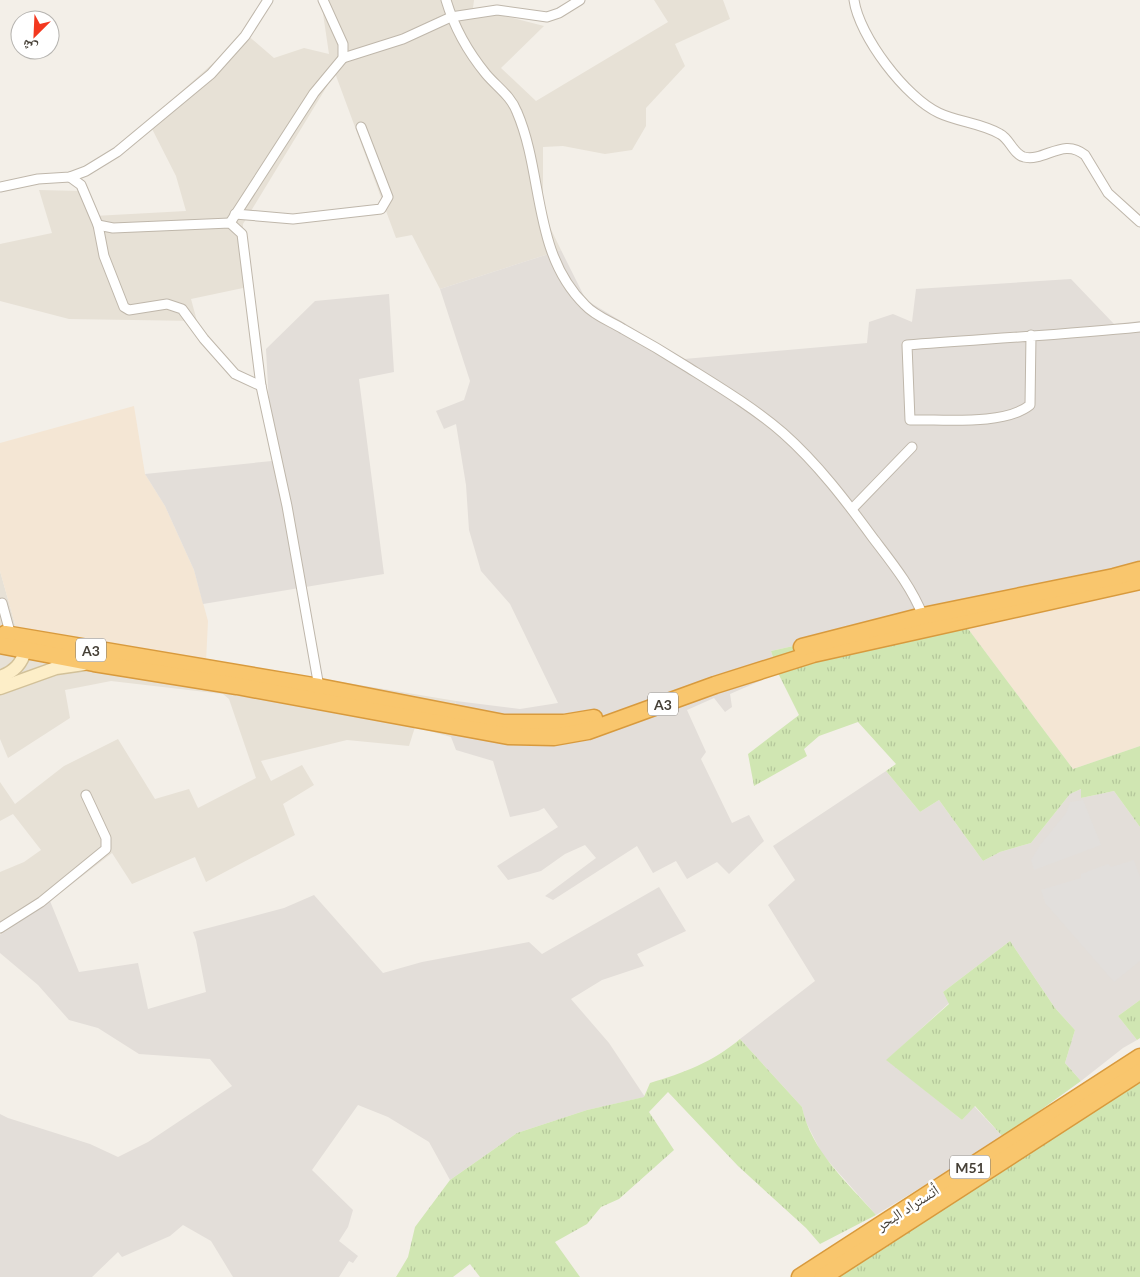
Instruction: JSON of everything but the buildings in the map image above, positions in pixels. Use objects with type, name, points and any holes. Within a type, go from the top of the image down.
[{"type":"highway","name":"A3","points":[[4,638],[319,687],[504,723],[574,722],[602,716],[815,642],[923,616],[1140,570]]},
{"type":"highway","name":"A3","points":[[4,638],[24,655],[94,663],[246,687],[508,736],[554,737],[588,731],[813,654],[1140,581]]},
{"type":"highway","name":"أتستراد البحر","points":[[800,1277],[1140,1057]]},
{"type":"highway","name":"أتستراد البحر","points":[[823,1277],[1140,1072]]},
{"type":"street","points":[[0,187],[38,179],[70,177],[86,171],[117,152],[211,74],[245,36],[268,0]]},
{"type":"street","points":[[323,0],[343,44],[343,58]]},
{"type":"street","points":[[446,0],[451,17],[472,56],[487,75],[508,96],[516,110],[523,129],[540,214],[549,244],[569,285],[593,312],[687,367],[755,411],[799,449],[852,509],[908,583],[923,616]]},
{"type":"street","points":[[230,223],[314,93],[343,58],[403,39],[451,17],[497,10],[547,16],[560,13],[580,0]]},
{"type":"street","points":[[854,0],[861,22],[882,58],[920,102],[952,119],[986,127],[1000,134],[1022,156],[1030,158],[1068,148],[1080,151],[1085,154],[1108,193],[1140,222]]},
{"type":"street","points":[[235,214],[294,219],[380,209],[388,197],[361,127]]},
{"type":"street","points":[[83,189],[86,171]]},
{"type":"street","points":[[70,177],[79,182],[98,225],[104,256],[124,307],[129,310],[167,304],[182,309],[235,374],[261,386]]},
{"type":"street","points":[[98,225],[113,228],[230,223],[242,234],[261,386],[288,506],[319,687]]},
{"type":"street","points":[[1031,335],[1030,405],[1024,410],[982,419],[910,420],[907,344],[1140,327]]},
{"type":"street","points":[[852,509],[912,447]]},
{"type":"street","points":[[2,603],[4,638]]},
{"type":"street","points":[[0,669],[24,655]]},
{"type":"street","points":[[0,676],[9,674],[24,655]]},
{"type":"street","points":[[0,688],[56,668],[94,663]]},
{"type":"street","points":[[0,928],[41,902],[106,849],[106,838],[86,795]]},
{"type":"shaded area","points":[[321,0],[474,0],[473,8],[544,26],[501,68],[536,101],[668,22],[654,0],[723,0],[730,19],[675,44],[685,66],[646,108],[646,126],[632,150],[605,154],[563,146],[543,147],[543,213],[561,250],[440,289],[412,235],[396,238],[335,73],[243,224],[243,288],[191,299],[197,321],[69,319],[0,301],[0,244],[52,233],[39,190],[82,191],[94,216],[186,211],[176,176],[148,121],[246,34],[274,58],[304,48],[329,54]]},
{"type":"shaded area","points":[[561,250],[586,300],[684,359],[867,343],[869,322],[893,314],[912,322],[916,289],[1071,279],[1114,324],[1140,321],[1140,570],[1086,573],[954,610],[771,651],[778,673],[730,694],[732,707],[725,712],[714,698],[687,710],[706,752],[701,759],[732,823],[749,815],[764,841],[729,874],[717,862],[687,879],[676,861],[653,873],[637,846],[553,900],[545,896],[596,858],[585,845],[565,854],[541,871],[508,880],[497,866],[558,827],[544,808],[510,817],[493,761],[456,750],[451,737],[456,701],[520,709],[558,703],[510,604],[481,571],[469,530],[466,485],[456,424],[444,429],[436,411],[464,400],[470,381],[440,289]]},
{"type":"shaded area","points":[[389,294],[394,372],[359,379],[384,574],[203,604],[194,570],[165,506],[145,474],[272,461],[266,349],[315,301]]},
{"type":"shaded area","points":[[134,406],[145,474],[165,506],[194,570],[208,621],[206,662],[75,641],[16,628],[0,571],[0,443]]},
{"type":"shaded area","points":[[1140,570],[1140,746],[1073,769],[954,610],[1086,573]]},
{"type":"shaded area","points":[[0,571],[16,628],[456,701],[451,737],[415,727],[409,746],[347,740],[261,761],[271,781],[302,765],[314,785],[283,804],[295,835],[206,882],[195,857],[132,884],[112,853],[50,901],[0,935],[0,872],[24,862],[41,850],[13,814],[0,821],[0,782],[15,804],[64,766],[118,739],[155,799],[189,789],[198,808],[256,778],[229,699],[223,694],[111,681],[65,690],[70,718],[8,758],[0,739]]},
{"type":"shaded area","points":[[886,771],[920,812],[939,800],[983,861],[1000,852],[1031,843],[1070,794],[1081,789],[1081,798],[1114,791],[1140,827],[1140,1000],[1118,1016],[1137,1040],[1123,1048],[1081,1081],[1065,1063],[1075,1030],[1055,1008],[1010,941],[943,992],[949,1003],[887,1060],[962,1120],[974,1106],[1003,1137],[876,1215],[822,1154],[805,1120],[802,1107],[740,1039],[815,981],[768,905],[795,880],[773,846]]},
{"type":"shaded area","points":[[1083,800],[1101,845],[1034,870],[1031,860],[1040,845],[1066,813],[1070,802]]},
{"type":"shaded area","points":[[1134,860],[1140,877],[1140,961],[1114,982],[1045,903],[1041,890],[1081,878],[1081,874],[1108,864],[1111,867]]},
{"type":"shaded area","points":[[659,887],[686,931],[637,954],[644,966],[602,980],[571,999],[609,1043],[645,1097],[587,1110],[517,1133],[450,1180],[429,1142],[388,1117],[358,1105],[312,1170],[353,1210],[348,1227],[339,1241],[358,1256],[353,1263],[349,1261],[339,1277],[233,1277],[211,1241],[183,1225],[170,1236],[122,1257],[118,1252],[92,1277],[0,1277],[0,1114],[90,1144],[118,1157],[148,1142],[232,1086],[210,1059],[139,1054],[98,1028],[69,1020],[38,985],[0,953],[0,935],[50,901],[79,972],[138,963],[148,1009],[206,992],[193,932],[284,908],[314,895],[383,973],[422,962],[529,942],[542,954]]},
{"type":"green space","points":[[954,610],[1073,769],[1140,746],[1140,827],[1114,791],[1081,798],[1081,789],[1070,794],[1031,843],[1000,852],[983,861],[939,800],[920,812],[886,771],[896,764],[858,722],[819,736],[804,749],[807,756],[754,786],[748,754],[799,715],[778,673],[771,651]]},
{"type":"green space","points":[[1010,941],[1055,1008],[1075,1030],[1065,1063],[1081,1081],[1003,1137],[975,1106],[962,1120],[886,1060],[949,1004],[943,992]]},
{"type":"green space","points":[[1140,1000],[1140,1038],[1137,1040],[1118,1016]]},
{"type":"green space","points":[[740,1039],[802,1107],[813,1138],[822,1152],[842,1178],[876,1215],[820,1244],[806,1228],[738,1166],[668,1092],[649,1112],[674,1150],[619,1199],[601,1207],[587,1224],[555,1242],[580,1277],[480,1277],[470,1264],[453,1277],[396,1277],[408,1257],[415,1227],[450,1180],[517,1133],[587,1110],[644,1097],[650,1083],[697,1066],[719,1054]]},
{"type":"green space","points":[[1140,1071],[1140,1277],[822,1277]]}]
